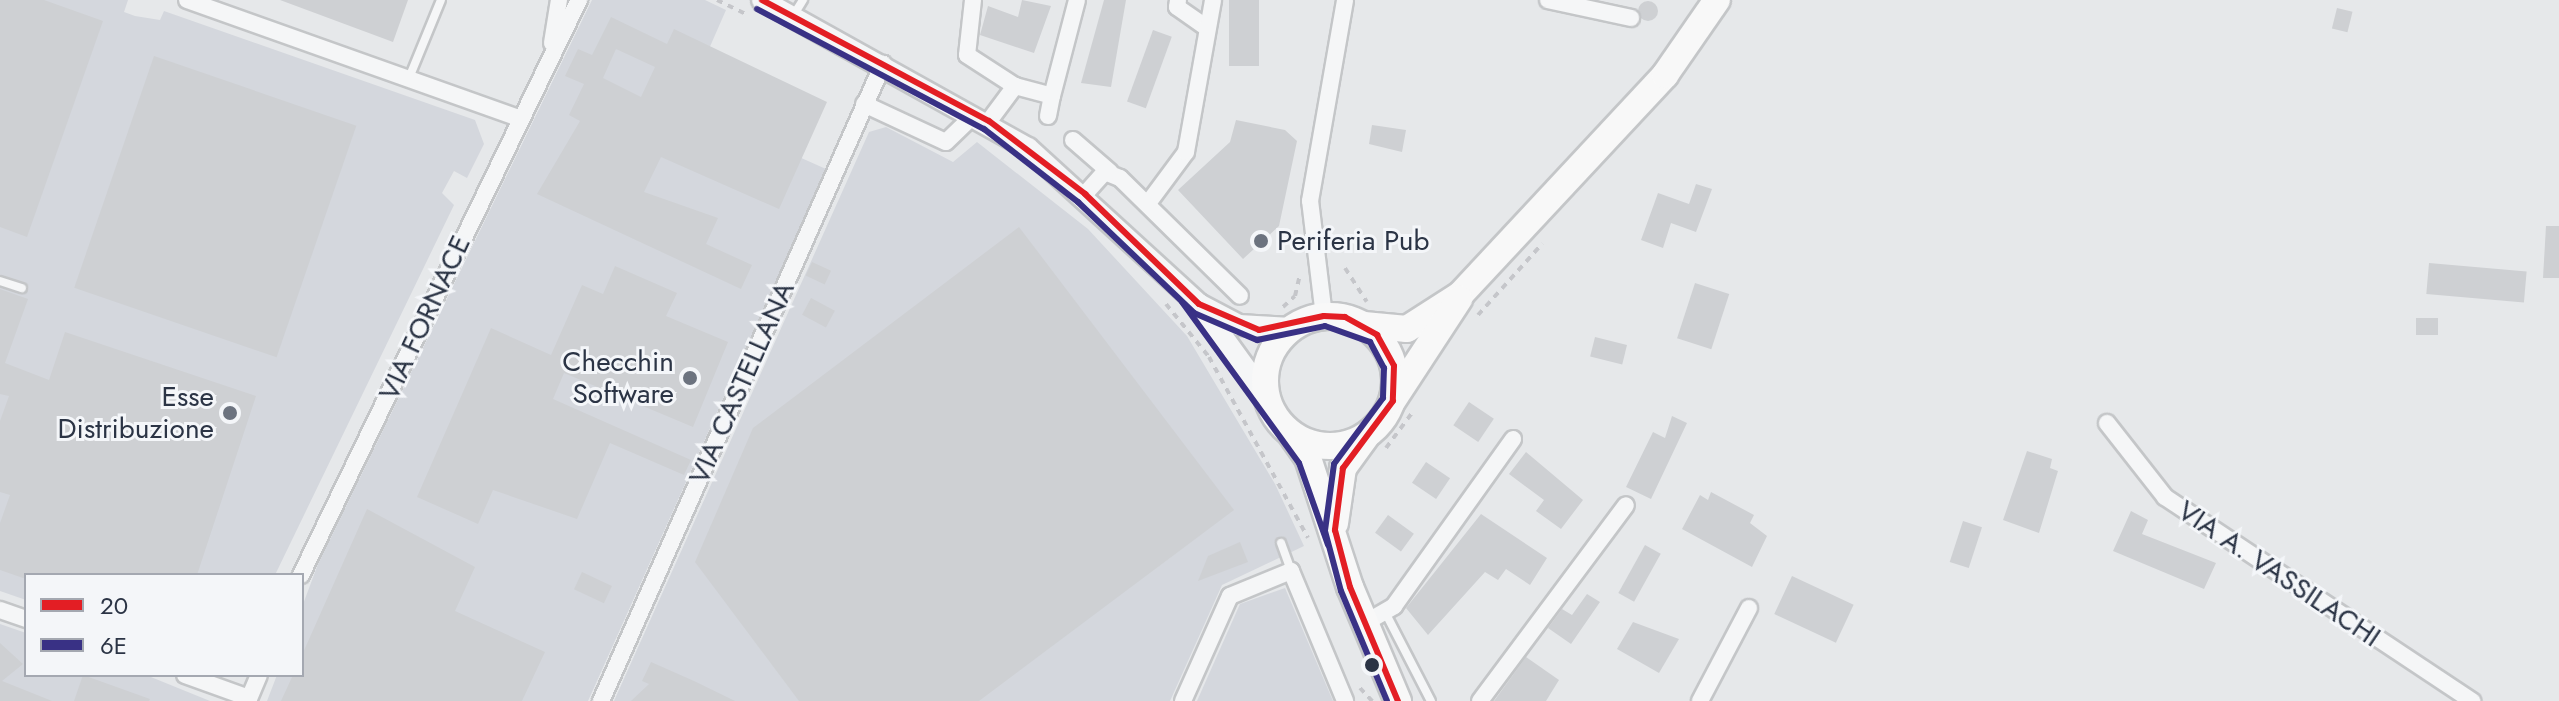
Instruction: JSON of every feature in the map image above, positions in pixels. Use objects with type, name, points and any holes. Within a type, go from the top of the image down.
[{"type":"main road","points":[[1335,530],[1343,468],[1393,401],[1460,295],[1665,75],[1717,0]]},
{"type":"main road","points":[[1398,701],[1375,618],[1292,435],[1265,395],[1268,357],[1282,319],[1369,316],[1407,329],[1460,295]]},
{"type":"main road","points":[[1369,316],[1391,358],[1393,401]]},
{"type":"main road","points":[[1292,435],[1333,446],[1368,435]]},
{"type":"street","points":[[187,0],[519,118]]},
{"type":"street","name":"VIA FORNACE","points":[[549,60],[559,0]]},
{"type":"street","name":"VIA FORNACE","points":[[302,573],[519,118],[579,0]]},
{"type":"street","points":[[762,0],[798,8],[883,64],[981,119],[1085,194],[1199,304],[1265,395]]},
{"type":"street","points":[[973,0],[967,55],[1015,86],[1052,96]]},
{"type":"street","points":[[1048,116],[1077,0]]},
{"type":"street","points":[[1178,0],[1177,7],[1204,26]]},
{"type":"street","points":[[1149,202],[1186,152],[1204,26],[1213,0]]},
{"type":"street","points":[[1324,316],[1310,201],[1345,0]]},
{"type":"street","points":[[1548,0],[1631,18]]},
{"type":"street","name":"VIA CASTELLANA","points":[[601,701],[883,64]]},
{"type":"street","points":[[864,104],[946,142],[981,119],[1015,86]]},
{"type":"street","points":[[1073,140],[1149,202],[1240,296]]},
{"type":"street","points":[[1085,194],[1110,172]]},
{"type":"street","points":[[1199,304],[1239,325],[1282,319]]},
{"type":"street","name":"VIA A. VASSILACHI","points":[[2107,423],[2165,497],[2472,701]]},
{"type":"street","points":[[1375,618],[1513,439]]},
{"type":"street","points":[[1480,701],[1626,505]]},
{"type":"street","points":[[1183,701],[1230,596],[1291,571],[1345,701]]},
{"type":"street","points":[[1700,701],[1749,608]]},
{"type":"street","points":[[0,610],[24,618]]},
{"type":"street","points":[[190,677],[248,699],[258,677]]},
{"type":"lane","points":[[409,78],[441,0]]},
{"type":"lane","points":[[0,281],[22,288]]},
{"type":"lane","points":[[1281,543],[1291,571]]},
{"type":"lane","points":[[1375,618],[1431,701]]},
{"type":"path","points":[[1345,268],[1369,316]]},
{"type":"path","points":[[1282,319],[1295,296],[1300,275]]},
{"type":"path","points":[[1209,357],[1313,549]]},
{"type":"path","points":[[1357,684],[1372,701]]},
{"type":"shaded area","points":[[0,0],[128,0],[124,12],[135,16],[160,20],[164,11],[475,120],[484,144],[467,178],[454,171],[442,193],[454,205],[276,573],[24,573],[24,599],[0,591]]},
{"type":"shaded area","points":[[592,0],[705,0],[726,10],[684,106],[826,169],[588,701],[267,701],[276,677],[304,677],[304,602],[318,564]]},
{"type":"shaded area","points":[[886,127],[953,162],[977,142],[1088,229],[1187,336],[1275,484],[1304,546],[1222,585],[1170,701],[614,701],[869,132]]},
{"type":"shaded area","points":[[1285,588],[1333,701],[1197,701],[1240,604]]},
{"type":"shaded area","points":[[0,624],[24,632],[24,677],[151,677],[210,701],[0,701]]},
{"type":"building","points":[[0,0],[44,0],[103,21],[27,237],[0,227]]},
{"type":"building","points":[[280,0],[408,0],[393,42]]},
{"type":"building","points":[[1022,0],[1051,6],[1034,53],[980,35],[988,6],[1018,17]]},
{"type":"building","points":[[1104,0],[1126,0],[1111,87],[1081,83]]},
{"type":"building","points":[[1229,0],[1259,0],[1259,66],[1229,66]]},
{"type":"building","points":[[1644,1],[1652,1],[1658,11],[1652,21],[1644,21],[1638,15],[1638,7]]},
{"type":"building","points":[[2337,8],[2353,12],[2347,32],[2332,28]]},
{"type":"building","points":[[611,17],[667,44],[674,29],[827,102],[779,209],[661,157],[644,192],[718,218],[706,244],[752,265],[741,289],[537,194],[580,121],[569,115],[584,84],[565,76],[578,49],[592,55]],"holes":[[[616,49],[655,67],[641,97],[603,78]]]},
{"type":"building","points":[[1153,30],[1172,37],[1146,108],[1127,101]]},
{"type":"building","points":[[154,56],[356,126],[277,357],[74,288]]},
{"type":"building","points":[[1236,120],[1285,130],[1297,141],[1279,226],[1243,259],[1178,190],[1230,142]]},
{"type":"building","points":[[1372,125],[1406,130],[1402,152],[1369,144]]},
{"type":"building","points":[[1696,184],[1712,189],[1696,232],[1671,223],[1663,248],[1641,240],[1658,193],[1689,204]]},
{"type":"building","points":[[2546,226],[2559,226],[2559,278],[2543,278]]},
{"type":"building","points":[[1019,227],[1234,510],[979,701],[799,701],[695,562],[753,428]]},
{"type":"building","points":[[812,262],[831,271],[825,284],[806,276]]},
{"type":"building","points":[[2429,263],[2527,272],[2524,302],[2426,294]]},
{"type":"building","points":[[615,266],[677,293],[666,316],[728,342],[693,427],[564,373],[553,399],[691,460],[684,475],[610,443],[577,519],[493,490],[478,524],[417,497],[491,328],[551,355],[582,285],[603,294]]},
{"type":"building","points":[[1695,283],[1729,294],[1711,349],[1677,338]]},
{"type":"building","points":[[0,289],[28,299],[5,363],[49,380],[65,332],[256,396],[198,573],[24,573],[24,578],[0,570],[0,523],[10,495],[0,492],[0,421],[9,396],[0,394]]},
{"type":"building","points":[[811,298],[835,311],[826,327],[802,315]]},
{"type":"building","points":[[2416,318],[2438,318],[2438,335],[2416,335]]},
{"type":"building","points":[[1595,337],[1627,345],[1622,364],[1590,356]]},
{"type":"building","points":[[1469,402],[1494,419],[1478,442],[1453,425]]},
{"type":"building","points":[[1672,416],[1687,423],[1651,499],[1626,487],[1653,432],[1665,438]]},
{"type":"building","points":[[2027,451],[2052,459],[2050,468],[2058,471],[2039,533],[2003,520]]},
{"type":"building","points":[[1526,452],[1583,500],[1561,529],[1536,511],[1544,500],[1509,474]]},
{"type":"building","points":[[1426,462],[1450,478],[1436,499],[1412,483]]},
{"type":"building","points":[[1711,492],[1754,515],[1750,523],[1767,536],[1752,567],[1682,529],[1700,495],[1708,500]]},
{"type":"building","points":[[367,509],[475,567],[455,611],[545,652],[522,701],[281,701],[292,677],[304,677],[304,651]]},
{"type":"building","points":[[2131,511],[2148,520],[2142,534],[2216,563],[2204,589],[2113,551]]},
{"type":"building","points":[[1481,514],[1547,558],[1530,585],[1506,569],[1498,580],[1485,572],[1428,635],[1406,608]]},
{"type":"building","points":[[1388,515],[1414,534],[1401,552],[1375,533]]},
{"type":"building","points":[[1963,521],[1982,527],[1969,568],[1950,562]]},
{"type":"building","points":[[1240,542],[1248,562],[1198,581],[1208,556]]},
{"type":"building","points":[[1645,545],[1661,554],[1634,602],[1618,593]]},
{"type":"building","points":[[582,572],[612,586],[604,603],[574,589]]},
{"type":"building","points":[[1792,576],[1854,605],[1836,643],[1774,614]]},
{"type":"building","points":[[1587,594],[1600,602],[1571,644],[1548,628],[1562,609],[1572,615]]},
{"type":"building","points":[[1633,622],[1679,639],[1659,673],[1617,649]]},
{"type":"building","points":[[0,643],[23,664],[2,681],[52,701],[0,701]]},
{"type":"building","points":[[1526,657],[1559,680],[1546,701],[1494,701]]},
{"type":"building","points":[[651,662],[735,701],[631,701],[649,684],[642,681]]},
{"type":"building","points":[[82,677],[150,699],[149,701],[74,701]]},
{"type":"transit line","name":"20","points":[[762,0],[989,121],[1085,194],[1199,304],[1259,330],[1324,316],[1345,317],[1377,335],[1394,366],[1393,401],[1343,468],[1335,530],[1350,587],[1398,701]]},
{"type":"transit line","name":"6E","points":[[757,9],[984,129],[1078,202],[1194,313],[1257,340],[1325,326],[1370,342],[1384,368],[1383,398],[1334,464],[1325,531],[1341,591],[1387,701]]},
{"type":"transit line","name":"6E","points":[[1182,302],[1299,463],[1328,545]]},
{"type":"place","name":"Periferia Pub","points":[[1261,241]]},
{"type":"place","name":"Checchin Software","points":[[690,378]]},
{"type":"place","name":"Esse Distribuzione","points":[[230,413]]}]
